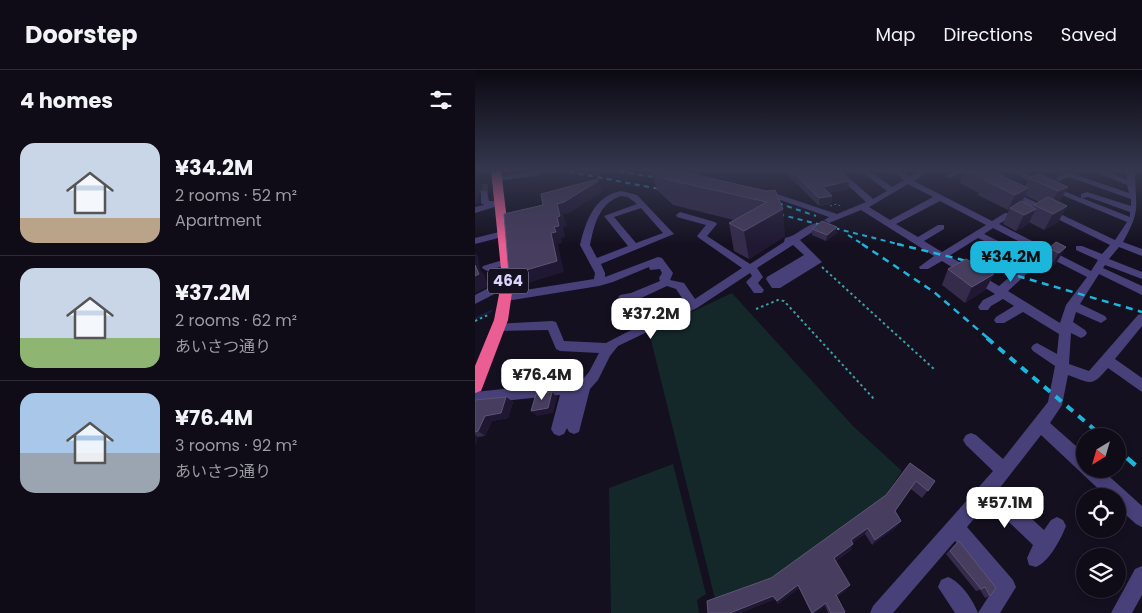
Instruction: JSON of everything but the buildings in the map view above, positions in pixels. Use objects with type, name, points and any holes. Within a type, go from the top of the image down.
[{"type":"highway","name":"464","points":[[475,386],[478,373],[499,327],[506,298],[506,262],[496,195]]},
{"type":"street","points":[[484,195],[485,204],[497,205]]},
{"type":"street","points":[[599,282],[600,273],[585,245],[590,220],[597,206],[613,195]]},
{"type":"street","points":[[595,263],[669,234],[630,195]]},
{"type":"street","points":[[768,195],[832,218],[872,203],[883,195]]},
{"type":"street","points":[[863,195],[872,203]]},
{"type":"street","points":[[937,195],[1045,252],[1142,276]]},
{"type":"street","points":[[1017,195],[1064,215],[1067,226],[1142,253]]},
{"type":"street","points":[[1066,195],[1078,200],[1135,200]]},
{"type":"street","points":[[1123,195],[1135,200]]},
{"type":"street","points":[[890,224],[940,197]]},
{"type":"street","points":[[882,612],[1004,471],[1058,399],[1065,328],[1072,305],[1117,244],[1135,200]]},
{"type":"street","points":[[475,210],[497,205]]},
{"type":"street","points":[[635,248],[608,216],[641,205]]},
{"type":"street","points":[[862,207],[1023,306],[1065,328],[1081,333]]},
{"type":"street","points":[[680,215],[712,224],[702,236],[726,254],[753,270],[758,277],[751,282],[758,290]]},
{"type":"street","points":[[924,267],[1007,215]]},
{"type":"street","points":[[499,327],[552,325],[560,346],[607,348],[693,305],[817,225]]},
{"type":"street","points":[[918,241],[941,227]]},
{"type":"street","points":[[1016,237],[1029,231]]},
{"type":"street","points":[[475,241],[503,234]]},
{"type":"street","points":[[977,234],[1003,247]]},
{"type":"street","points":[[794,240],[813,259]]},
{"type":"street","points":[[1079,248],[1099,266],[1142,291]]},
{"type":"street","points":[[984,307],[1002,293],[1045,252]]},
{"type":"street","points":[[487,268],[506,262]]},
{"type":"street","points":[[506,298],[599,282],[624,280],[662,265],[668,272],[664,278],[666,282]]},
{"type":"street","points":[[475,300],[507,282]]},
{"type":"street","points":[[624,298],[633,297],[666,282],[680,286],[693,305]]},
{"type":"street","points":[[1072,305],[1101,320]]},
{"type":"street","points":[[1000,320],[1023,306]]},
{"type":"street","points":[[631,310],[642,329]]},
{"type":"street","points":[[1037,348],[1061,365],[1092,378],[1142,318]]},
{"type":"street","points":[[475,398],[584,386],[593,380],[607,348]]},
{"type":"street","points":[[1107,360],[1142,386]]},
{"type":"street","points":[[573,427],[584,386]]},
{"type":"street","points":[[559,429],[569,387]]},
{"type":"street","points":[[1040,424],[1076,457]]},
{"type":"street","points":[[971,440],[1004,471]]},
{"type":"street","points":[[1099,478],[1142,518]]},
{"type":"street","points":[[987,490],[1040,551],[1057,526]]},
{"type":"street","points":[[955,527],[1007,587],[988,613]]},
{"type":"street","points":[[1121,613],[1142,576]]},
{"type":"street","points":[[948,587],[968,613]]},
{"type":"path","points":[[833,200],[834,204]]},
{"type":"path","points":[[813,259],[934,369]]},
{"type":"path","points":[[756,309],[778,300],[784,301],[874,399]]},
{"type":"green space","points":[[732,293],[853,426],[902,471],[882,500],[772,580],[715,599],[649,332]]},
{"type":"green space","points":[[673,464],[706,594],[697,600],[699,613],[611,613],[609,488]]},
{"type":"waterway","points":[[475,319],[491,311]]},
{"type":"railway","points":[[769,200],[816,216]]},
{"type":"railway","points":[[770,212],[902,245]]},
{"type":"railway","points":[[848,235],[864,245]]},
{"type":"railway","points":[[862,244],[934,292],[989,339]]},
{"type":"railway","points":[[897,244],[959,259],[1142,312]]},
{"type":"railway","points":[[987,338],[1093,428]]},
{"type":"railway","points":[[1127,458],[1142,471]]}]
